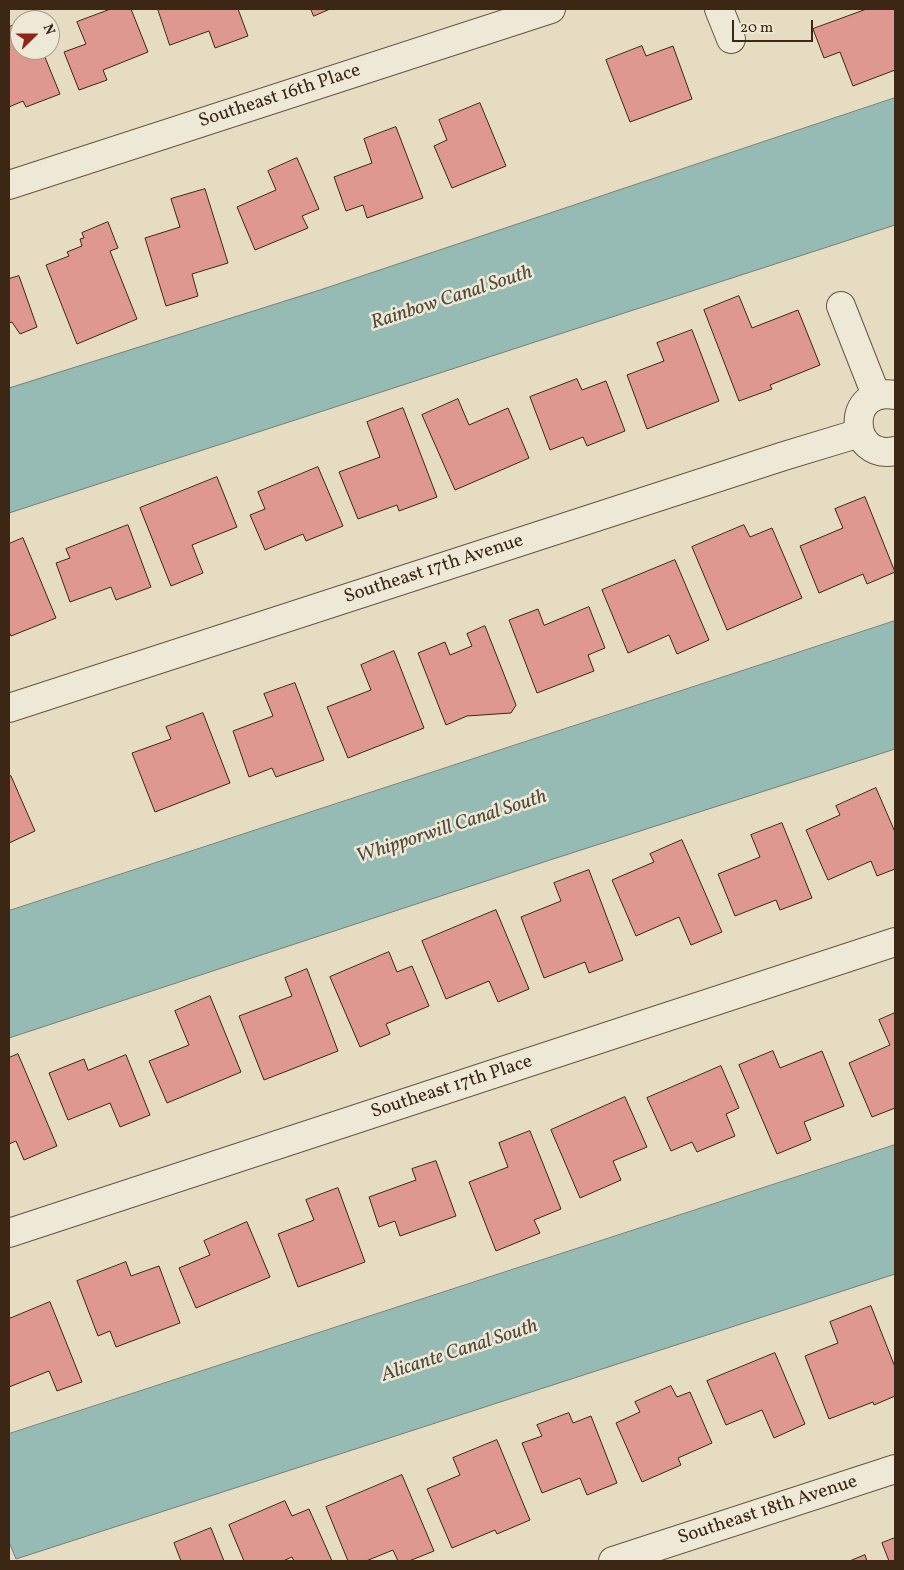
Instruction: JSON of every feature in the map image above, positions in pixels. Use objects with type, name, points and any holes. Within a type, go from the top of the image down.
[{"type":"street","name":"Southeast 16th Place","points":[[9,185],[551,9]]},
{"type":"street","points":[[719,9],[731,39]]},
{"type":"street","points":[[841,306],[886,395],[868,400],[862,406],[858,424],[860,433],[870,447],[879,451],[895,451]]},
{"type":"street","name":"Southeast 17th Avenue","points":[[9,708],[765,462],[860,433]]},
{"type":"street","name":"Southeast 17th Place","points":[[9,1233],[568,1051],[895,942]]},
{"type":"street","name":"Southeast 18th Avenue","points":[[612,1561],[895,1469]]},
{"type":"water","name":"Rainbow Canal South","points":[[895,98],[895,225],[9,513],[9,388],[320,290]]},
{"type":"water","name":"Whipporwill Canal South","points":[[895,621],[895,749],[9,1038],[9,911]]},
{"type":"water","name":"Alicante Canal South","points":[[895,1145],[895,1274],[16,1559],[9,1542],[9,1434]]},
{"type":"building","points":[[111,9],[131,9],[148,52],[103,70],[107,80],[79,90],[64,52],[86,44],[77,22]]},
{"type":"building","points":[[158,9],[238,9],[248,36],[215,48],[209,31],[170,45]]},
{"type":"building","points":[[311,9],[330,9],[314,16]]},
{"type":"building","points":[[867,9],[895,9],[895,70],[853,86],[840,52],[824,58],[813,29]]},
{"type":"building","points":[[9,27],[10,60],[46,60],[60,94],[26,107],[23,101],[9,107]]},
{"type":"building","points":[[642,46],[646,56],[673,46],[692,99],[630,122],[606,60]]},
{"type":"building","points":[[480,103],[506,166],[452,188],[434,146],[447,140],[439,120]]},
{"type":"building","points":[[396,127],[423,198],[367,218],[363,205],[346,211],[334,177],[372,163],[364,139]]},
{"type":"building","points":[[297,158],[319,209],[302,216],[308,228],[255,250],[237,207],[276,190],[268,171]]},
{"type":"building","points":[[205,189],[228,263],[192,274],[198,296],[166,306],[145,238],[180,227],[171,199]]},
{"type":"building","points":[[108,222],[118,248],[110,251],[137,319],[77,344],[46,265],[69,256],[67,252],[82,246],[80,239],[84,238],[82,233]]},
{"type":"building","points":[[19,276],[37,327],[20,334],[12,322],[9,323],[9,279]]},
{"type":"building","points":[[739,296],[752,328],[798,310],[820,365],[770,385],[772,389],[739,401],[704,310]]},
{"type":"building","points":[[692,330],[719,401],[647,429],[627,375],[664,361],[657,343]]},
{"type":"building","points":[[577,379],[582,390],[606,381],[625,431],[587,446],[583,437],[550,450],[530,397]]},
{"type":"building","points":[[458,399],[469,425],[508,408],[529,458],[455,490],[422,415]]},
{"type":"building","points":[[403,408],[437,497],[399,511],[397,505],[358,519],[339,472],[380,457],[367,422]]},
{"type":"building","points":[[318,467],[343,526],[306,541],[303,534],[265,550],[250,515],[265,509],[258,492]]},
{"type":"building","points":[[217,477],[237,527],[192,545],[203,573],[171,586],[140,508]]},
{"type":"building","points":[[865,497],[895,572],[867,584],[863,574],[819,593],[800,546],[843,528],[835,509]]},
{"type":"building","points":[[128,525],[151,587],[116,600],[111,587],[70,602],[56,563],[70,558],[66,549]]},
{"type":"building","points":[[744,525],[750,537],[772,528],[802,598],[727,630],[692,547]]},
{"type":"building","points":[[23,538],[56,618],[11,636],[9,632],[9,544]]},
{"type":"building","points":[[675,560],[709,640],[677,654],[669,635],[628,653],[602,590]]},
{"type":"building","points":[[589,607],[605,648],[588,655],[594,671],[537,693],[509,620],[538,609],[544,625]]},
{"type":"building","points":[[485,626],[516,705],[511,713],[467,716],[446,725],[418,653],[445,642],[450,655],[472,646],[467,634]]},
{"type":"building","points":[[394,651],[424,728],[348,758],[327,707],[371,690],[361,665]]},
{"type":"building","points":[[295,683],[324,760],[276,777],[272,768],[249,777],[233,731],[273,716],[264,694]]},
{"type":"building","points":[[203,713],[230,783],[155,812],[132,753],[171,739],[166,727]]},
{"type":"building","points":[[11,776],[35,831],[9,843],[9,777]]},
{"type":"building","points":[[876,788],[895,832],[895,869],[877,876],[871,861],[828,880],[806,830],[840,815],[836,806]]},
{"type":"building","points":[[782,823],[812,898],[780,910],[776,900],[735,916],[718,874],[760,857],[751,835]]},
{"type":"building","points":[[682,840],[722,932],[691,945],[679,917],[636,936],[612,880],[654,862],[650,854]]},
{"type":"building","points":[[589,870],[623,960],[589,973],[585,962],[544,978],[521,917],[561,901],[554,883]]},
{"type":"building","points":[[496,910],[529,989],[498,1002],[489,981],[446,999],[422,941]]},
{"type":"building","points":[[389,952],[397,972],[412,966],[429,1006],[386,1024],[390,1034],[360,1047],[330,977]]},
{"type":"building","points":[[307,969],[338,1051],[264,1080],[239,1016],[292,996],[285,978]]},
{"type":"building","points":[[210,996],[241,1072],[167,1103],[149,1061],[189,1045],[175,1011]]},
{"type":"building","points":[[895,1013],[895,1108],[872,1117],[849,1063],[890,1045],[879,1020]]},
{"type":"building","points":[[773,1051],[780,1068],[822,1051],[844,1106],[804,1122],[811,1140],[777,1154],[739,1065]]},
{"type":"building","points":[[18,1054],[57,1146],[24,1160],[16,1141],[9,1144],[9,1058]]},
{"type":"building","points":[[126,1055],[150,1115],[120,1127],[110,1103],[68,1120],[49,1073],[84,1059],[88,1070]]},
{"type":"building","points":[[721,1066],[739,1108],[726,1114],[735,1136],[697,1152],[692,1142],[671,1151],[647,1098]]},
{"type":"building","points":[[625,1097],[647,1147],[613,1161],[621,1180],[580,1198],[551,1130]]},
{"type":"building","points":[[530,1131],[561,1209],[534,1220],[540,1233],[496,1251],[469,1182],[508,1167],[499,1143]]},
{"type":"building","points":[[436,1161],[456,1216],[400,1236],[395,1221],[379,1227],[369,1197],[416,1180],[412,1169]]},
{"type":"building","points":[[338,1188],[365,1262],[298,1287],[278,1234],[314,1220],[306,1200]]},
{"type":"building","points":[[247,1222],[270,1277],[196,1308],[179,1268],[210,1255],[204,1241]]},
{"type":"building","points":[[126,1262],[131,1276],[159,1266],[180,1323],[116,1347],[110,1331],[98,1336],[77,1281]]},
{"type":"building","points":[[50,1302],[82,1382],[57,1391],[49,1371],[9,1387],[9,1319]]},
{"type":"building","points":[[871,1306],[895,1367],[895,1396],[874,1405],[873,1402],[829,1419],[805,1356],[838,1343],[830,1322]]},
{"type":"building","points":[[775,1353],[805,1424],[774,1438],[762,1410],[726,1425],[707,1381]]},
{"type":"building","points":[[671,1386],[677,1397],[690,1392],[712,1443],[678,1458],[681,1465],[642,1482],[616,1423],[640,1412],[635,1402]]},
{"type":"building","points":[[569,1413],[573,1423],[591,1416],[617,1483],[587,1495],[580,1478],[542,1493],[522,1443],[542,1436],[537,1425]]},
{"type":"building","points":[[497,1440],[530,1520],[497,1534],[495,1530],[452,1548],[427,1489],[460,1475],[453,1458]]},
{"type":"building","points":[[402,1475],[434,1551],[409,1561],[398,1561],[393,1550],[366,1561],[348,1561],[326,1507]]},
{"type":"building","points":[[285,1501],[292,1516],[309,1509],[332,1561],[294,1561],[292,1557],[283,1561],[244,1561],[229,1525]]},
{"type":"building","points":[[211,1528],[224,1561],[181,1561],[174,1543]]},
{"type":"building","points":[[895,1538],[895,1561],[889,1561],[882,1543]]},
{"type":"building","points":[[865,1555],[867,1561],[850,1561]]}]
